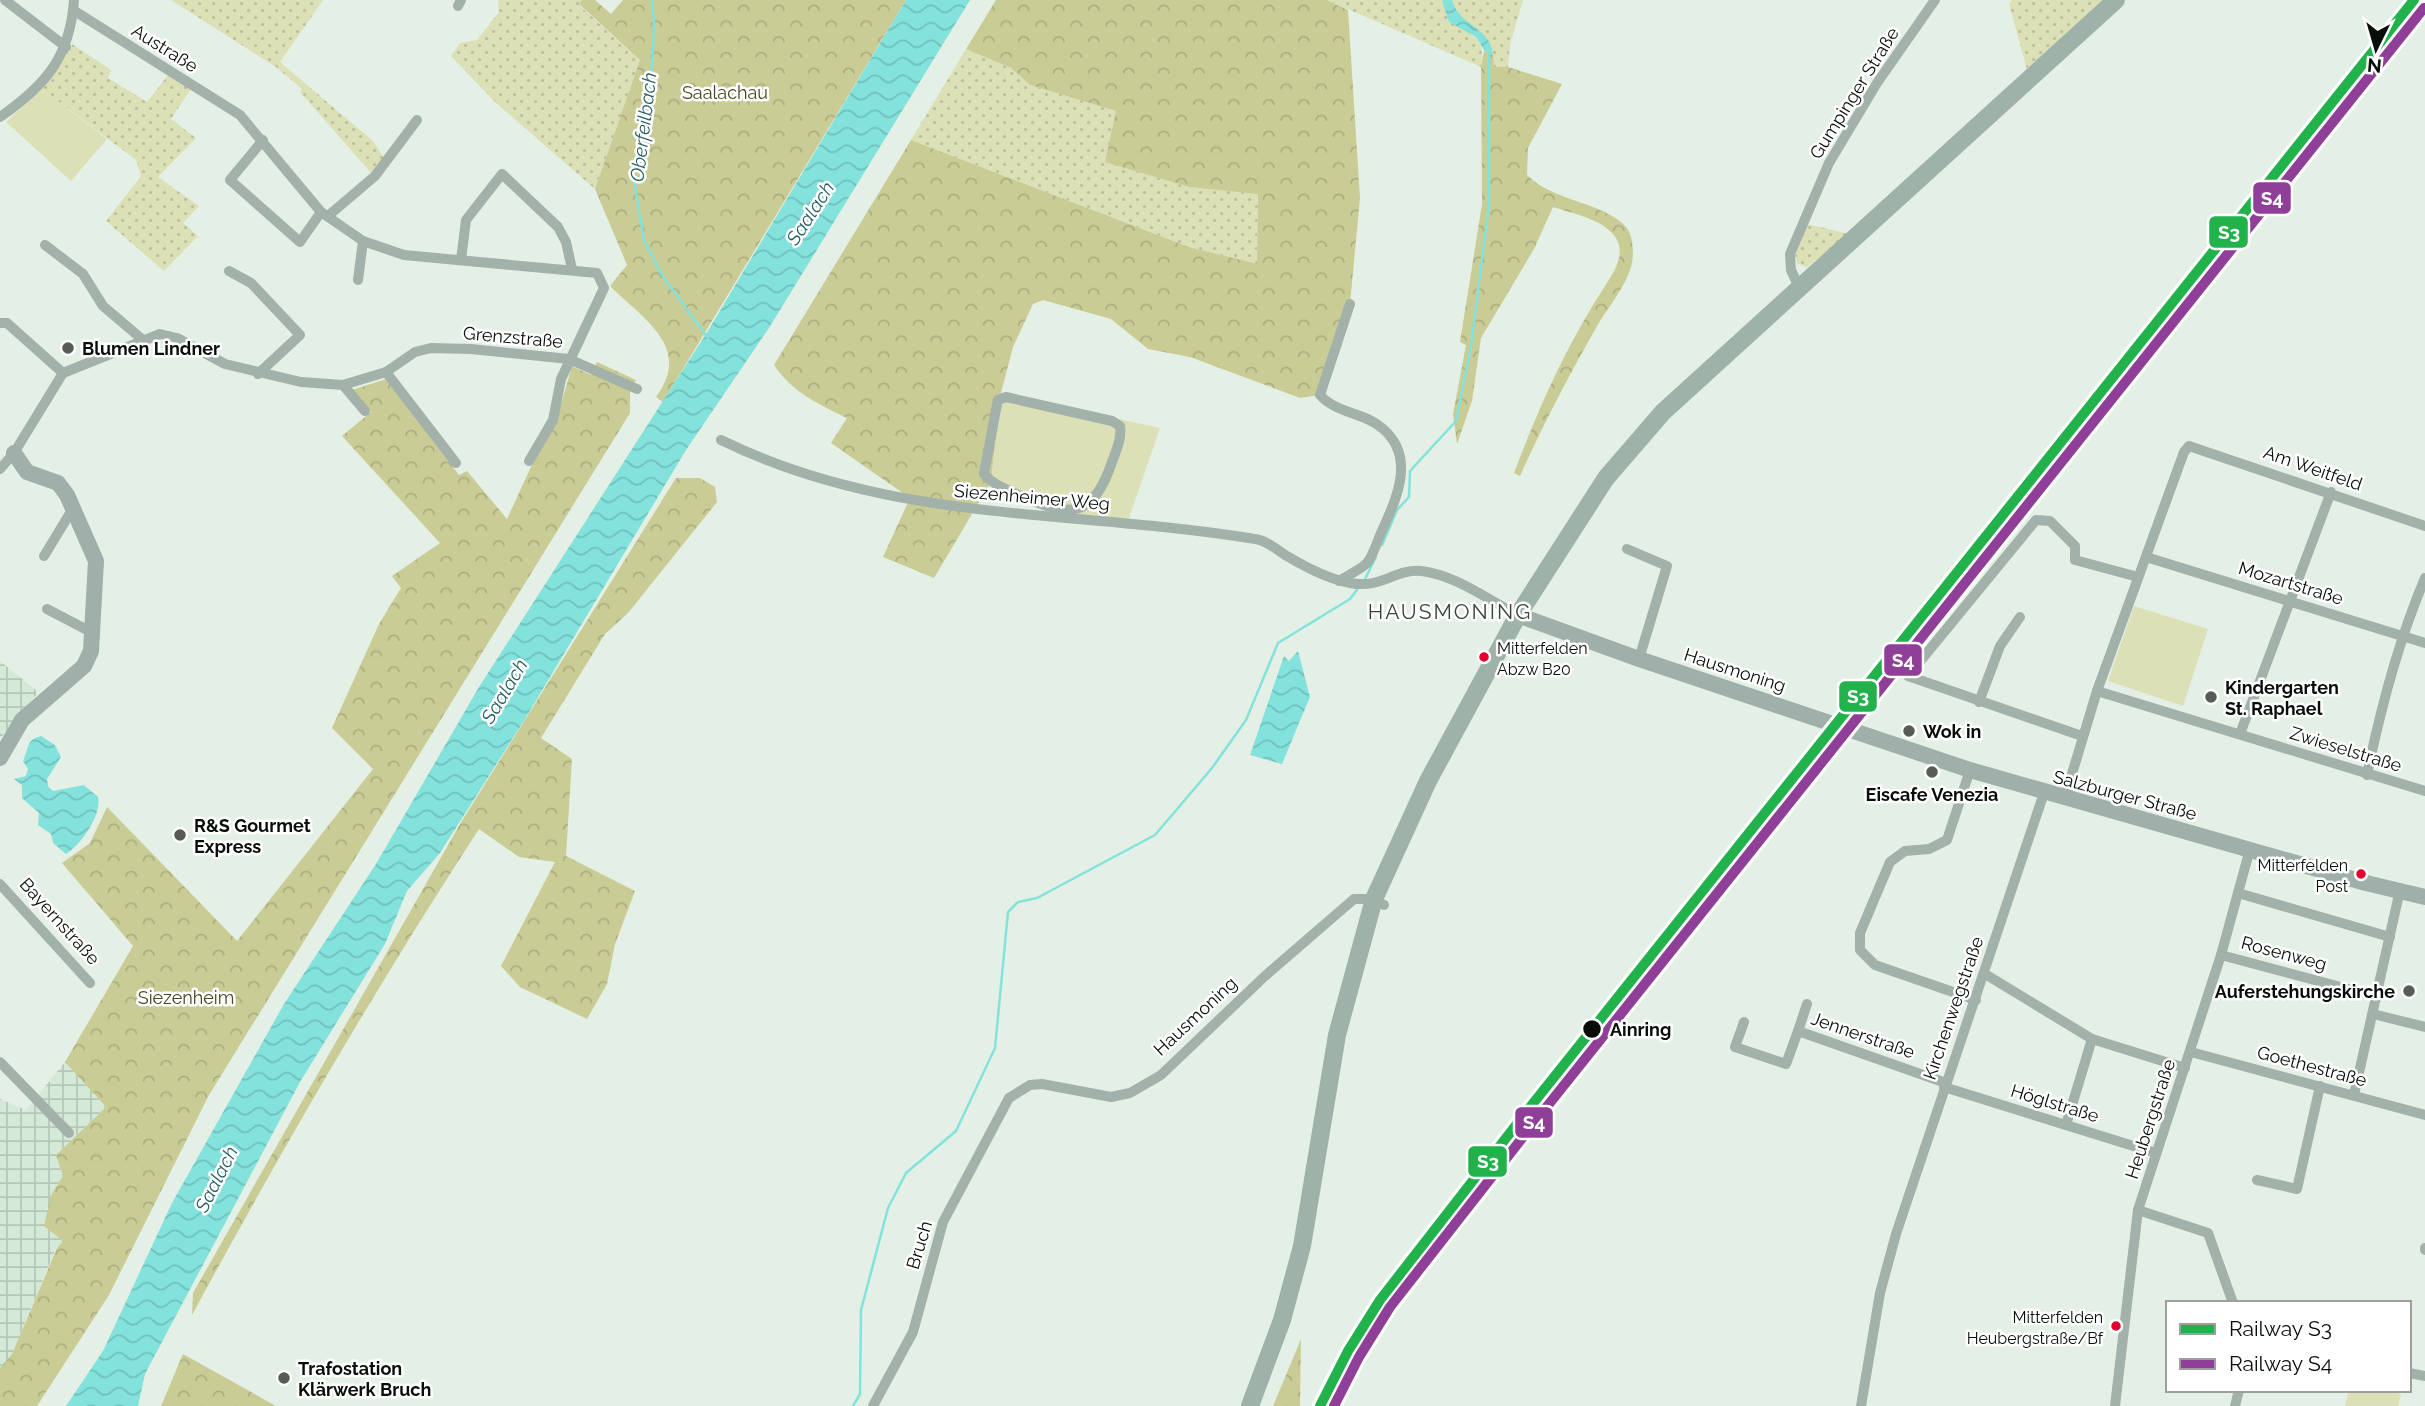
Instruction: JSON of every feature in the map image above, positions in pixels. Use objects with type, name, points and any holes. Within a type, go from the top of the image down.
[{"type":"main road","points":[[1250,1406],[1282,1320],[1299,1257],[1337,1035],[1379,902],[1432,773],[1518,615],[1593,497],[1633,445],[1695,381],[2116,0]]},
{"type":"street","points":[[5,0],[66,47]]},
{"type":"street","name":"Gumpinger Straße","points":[[1799,287],[1791,270],[1790,254],[1829,163],[1877,83],[1935,0]]},
{"type":"street","name":"Austraße","points":[[0,117],[40,85],[55,68],[66,47],[73,5],[240,115],[325,214],[362,240],[404,256],[597,273],[604,288],[561,379],[553,420],[528,461]]},
{"type":"street","points":[[262,140],[230,180],[300,242],[325,214],[375,176],[417,120]]},
{"type":"street","points":[[461,260],[466,220],[502,174],[558,227],[566,242],[572,269]]},
{"type":"street","points":[[358,280],[362,240]]},
{"type":"street","points":[[45,245],[83,274],[103,306],[143,340]]},
{"type":"street","points":[[229,271],[251,283],[300,335],[258,374]]},
{"type":"street","points":[[1339,581],[1367,562],[1395,502],[1402,468],[1394,440],[1382,428],[1329,405],[1321,396],[1350,304]]},
{"type":"street","points":[[0,323],[7,323],[63,373],[14,453],[0,469]]},
{"type":"street","name":"Grenzstraße","points":[[63,373],[117,353],[143,340],[168,335],[209,358],[258,374],[301,382],[343,385],[386,372],[415,352],[431,348],[471,349],[569,359],[637,390]]},
{"type":"street","points":[[386,372],[456,463]]},
{"type":"street","points":[[343,385],[365,411]]},
{"type":"street","points":[[1088,503],[1075,510],[1053,510],[986,477],[982,468],[998,400],[1006,397],[1112,421],[1120,426],[1121,433],[1110,469],[1088,503],[1093,522]]},
{"type":"street","name":"Siezenheimer Weg","points":[[720,440],[761,459],[900,500],[962,510],[1147,525],[1259,539],[1307,568],[1339,581],[1357,584],[1379,584],[1399,573],[1421,571],[1474,590],[1518,615]]},
{"type":"street","name":"Am Weitfeld","points":[[2146,557],[2184,452],[2189,446],[2425,526]]},
{"type":"street","points":[[0,758],[22,720],[84,666],[91,651],[96,561],[58,484],[27,472],[14,453]]},
{"type":"street","points":[[2240,734],[2331,492]]},
{"type":"street","points":[[44,556],[72,510]]},
{"type":"street","points":[[2082,736],[1908,676],[2036,520],[2050,521],[2075,546],[2075,560],[2138,577]]},
{"type":"street","points":[[1628,549],[1667,566],[1639,659]]},
{"type":"street","points":[[2065,797],[2097,691],[2146,557]]},
{"type":"street","name":"Mozartstraße","points":[[2146,557],[2425,643]]},
{"type":"street","points":[[2367,775],[2385,688],[2401,636],[2425,578]]},
{"type":"street","points":[[47,609],[91,632]]},
{"type":"street","name":"Hausmoning","points":[[1518,615],[1639,659],[1819,718]]},
{"type":"street","points":[[1979,702],[2000,646],[2020,617]]},
{"type":"street","name":"Zwieselstraße","points":[[2097,691],[2425,791]]},
{"type":"street","name":"Salzburger Straße","points":[[1819,718],[2045,793],[2425,897]]},
{"type":"street","points":[[1970,770],[1947,840],[1929,849],[1905,851],[1890,862],[1860,933],[1860,950],[1875,965],[1976,1000]]},
{"type":"street","name":"Kirchenwegstraße","points":[[1861,1406],[1880,1293],[1896,1234],[2045,793]]},
{"type":"street","name":"Heubergstraße","points":[[2116,1406],[2138,1210],[2191,1052],[2250,849]]},
{"type":"street","name":"Bayernstraße","points":[[0,884],[90,983]]},
{"type":"street","points":[[2354,1096],[2400,890]]},
{"type":"street","points":[[2238,893],[2390,937]]},
{"type":"street","name":"Hausmoning","points":[[1009,1098],[1030,1085],[1042,1084],[1095,1096],[1130,1093],[1161,1075],[1265,976],[1354,899],[1379,902]]},
{"type":"street","name":"Rosenweg","points":[[2221,955],[2378,997]]},
{"type":"street","points":[[1984,974],[2092,1039],[2185,1068]]},
{"type":"street","points":[[1798,1031],[1807,1004]]},
{"type":"street","points":[[2374,1014],[2425,1027]]},
{"type":"street","name":"Jennerstraße","points":[[1744,1022],[1735,1047],[1786,1064],[1798,1031],[1945,1085]]},
{"type":"street","points":[[2066,1125],[2092,1039]]},
{"type":"street","name":"Goethestraße","points":[[2191,1052],[2425,1115]]},
{"type":"street","points":[[0,1062],[69,1133]]},
{"type":"street","name":"Höglstraße","points":[[1945,1085],[2156,1153]]},
{"type":"street","points":[[2257,1180],[2297,1189],[2320,1086]]},
{"type":"street","name":"Bruch","points":[[873,1406],[913,1332],[943,1222],[1009,1098]]},
{"type":"street","points":[[2138,1210],[2208,1233],[2232,1301]]},
{"type":"shaded area","points":[[0,661],[36,690],[36,695],[0,739]]},
{"type":"shaded area","points":[[65,1062],[106,1107],[56,1155],[63,1176],[47,1209],[64,1241],[56,1248],[12,1354],[0,1368],[0,1099],[26,1110]]},
{"type":"green space","points":[[171,0],[323,0],[280,62],[373,141],[384,158],[372,174],[300,92],[302,89],[276,67]]},
{"type":"green space","points":[[498,0],[582,0],[579,5],[640,60],[595,189],[495,102],[451,56],[460,43],[477,40],[499,12]]},
{"type":"green space","name":"Saalachau","points":[[582,0],[595,0],[611,14],[623,0],[906,0],[663,402],[656,397],[666,379],[669,363],[667,349],[660,335],[610,286],[627,265],[595,189],[640,60],[579,4]]},
{"type":"green space","points":[[996,0],[1327,0],[1348,10],[1360,198],[1350,304],[1320,395],[1300,398],[1190,357],[1148,349],[1111,319],[1043,300],[1033,304],[1013,347],[1001,393],[991,482],[934,578],[883,557],[910,498],[831,443],[847,418],[797,390],[774,365],[911,140],[1189,247],[1257,264],[1258,194],[1189,187],[1105,162],[1116,111],[1030,85],[1011,68],[966,49]]},
{"type":"green space","points":[[1327,0],[1442,0],[1447,13],[1480,44],[1481,67]]},
{"type":"green space","points":[[1452,0],[1523,0],[1510,45],[1508,67],[1494,67],[1488,42],[1462,18]]},
{"type":"green space","points":[[2012,0],[2107,0],[2027,69],[2009,4]]},
{"type":"green space","points":[[72,44],[111,70],[108,78],[147,102],[169,74],[191,89],[171,119],[196,138],[158,177],[199,206],[183,223],[198,236],[164,271],[106,221],[141,176],[136,160],[42,89]]},
{"type":"green space","points":[[966,49],[1011,68],[1030,85],[1117,111],[1106,162],[1189,187],[1258,193],[1257,265],[1189,247],[911,140]]},
{"type":"green space","points":[[1484,50],[1493,55],[1494,67],[1508,67],[1562,84],[1528,148],[1527,175],[1550,191],[1606,212],[1617,219],[1628,230],[1633,249],[1632,263],[1626,280],[1600,320],[1520,476],[1514,473],[1543,401],[1578,331],[1614,271],[1620,254],[1618,242],[1607,228],[1580,215],[1553,207],[1534,249],[1481,338],[1472,401],[1457,444],[1453,414],[1466,345],[1460,342],[1482,204],[1481,67]]},
{"type":"green space","points":[[42,89],[107,139],[71,181],[6,122]]},
{"type":"green space","points":[[1807,224],[1849,234],[1807,267],[1798,264],[1795,256]]},
{"type":"green space","name":"Siezenheim","points":[[597,362],[636,380],[630,390],[630,413],[209,1095],[109,1295],[37,1406],[0,1406],[0,1368],[12,1354],[57,1248],[63,1241],[44,1226],[51,1195],[63,1176],[56,1155],[106,1107],[65,1062],[133,946],[62,863],[90,843],[107,807],[237,941],[373,769],[332,728],[379,624],[401,588],[392,576],[440,543],[342,436],[371,412],[352,390],[386,379],[459,475],[467,471],[507,519],[541,445],[556,422],[572,366],[591,375]]},
{"type":"green space","points":[[1001,393],[1160,428],[1128,521],[1062,513],[991,482]]},
{"type":"green space","points":[[676,478],[700,478],[715,487],[717,502],[628,613],[605,634],[541,738],[572,759],[566,856],[635,891],[615,944],[607,984],[587,1019],[520,987],[501,966],[555,862],[519,857],[479,829],[403,948],[331,1069],[192,1315],[193,1293],[460,824]]},
{"type":"green space","points":[[2134,606],[2208,629],[2183,706],[2108,681]]},
{"type":"green space","points":[[1617,1007],[1619,1009],[1578,1060],[1563,1086],[1557,1081]]},
{"type":"green space","points":[[1301,1339],[1300,1406],[1273,1406]]},
{"type":"green space","points":[[183,1354],[276,1406],[161,1406]]},
{"type":"green space","points":[[2348,1392],[2401,1394],[2398,1406],[2345,1406]]},
{"type":"water","name":"Saalach","points":[[906,0],[970,0],[769,328],[686,450],[525,719],[440,853],[407,891],[385,944],[300,1082],[145,1374],[138,1406],[66,1406],[103,1351],[172,1203],[284,1004],[376,864],[479,687],[706,334]]},
{"type":"water","points":[[1442,0],[1452,0],[1461,16],[1487,38],[1493,55],[1484,50],[1476,37],[1449,22]]},
{"type":"water","points":[[1298,651],[1310,697],[1282,764],[1250,755],[1284,656],[1289,661]]},
{"type":"water","points":[[41,736],[55,745],[61,757],[47,779],[48,786],[53,791],[84,785],[98,797],[97,812],[90,828],[66,854],[53,843],[51,834],[38,825],[39,813],[22,798],[22,785],[14,779],[26,776],[28,769],[23,761],[29,745],[33,739]]},
{"type":"waterway","name":"Oberfeilbach","points":[[652,0],[654,26],[650,103],[644,115],[633,176],[644,240],[663,277],[708,338]]},
{"type":"waterway","points":[[1382,545],[1397,510],[1409,497],[1410,471],[1456,421],[1471,346],[1489,204],[1489,52]]},
{"type":"waterway","points":[[1365,579],[1376,557]]},
{"type":"waterway","points":[[853,1406],[860,1394],[861,1310],[888,1208],[906,1173],[956,1131],[995,1048],[1008,912],[1018,902],[1037,898],[1155,835],[1212,768],[1246,720],[1278,643],[1350,599],[1359,587]]},
{"type":"rail line","name":"S3","points":[[1320,1406],[1348,1351],[1380,1300],[1527,1111],[2414,0]]},
{"type":"rail line","name":"S4","points":[[1334,1406],[1359,1357],[1390,1307],[2424,8]]},
{"type":"place","name":"Blumen Lindner","points":[[68,348]]},
{"type":"place","name":"Mitterfelden Abzw B20","points":[[1484,657]]},
{"type":"place","name":"Kindergarten St. Raphael","points":[[2211,697]]},
{"type":"place","name":"Wok in","points":[[1909,731]]},
{"type":"place","name":"Eiscafe Venezia","points":[[1932,772]]},
{"type":"place","name":"R&S Gourmet Express","points":[[180,835]]},
{"type":"place","name":"Mitterfelden Post","points":[[2361,874]]},
{"type":"place","name":"Auferstehungskirche","points":[[2409,991]]},
{"type":"place","name":"Ainring","points":[[1592,1029]]},
{"type":"place","name":"Mitterfelden Heubergstraße/Bf","points":[[2116,1326]]},
{"type":"place","name":"Trafostation Klärwerk Bruch","points":[[284,1378]]},
{"type":"district","name":"HAUSMONING","points":[[1450,611]]}]
